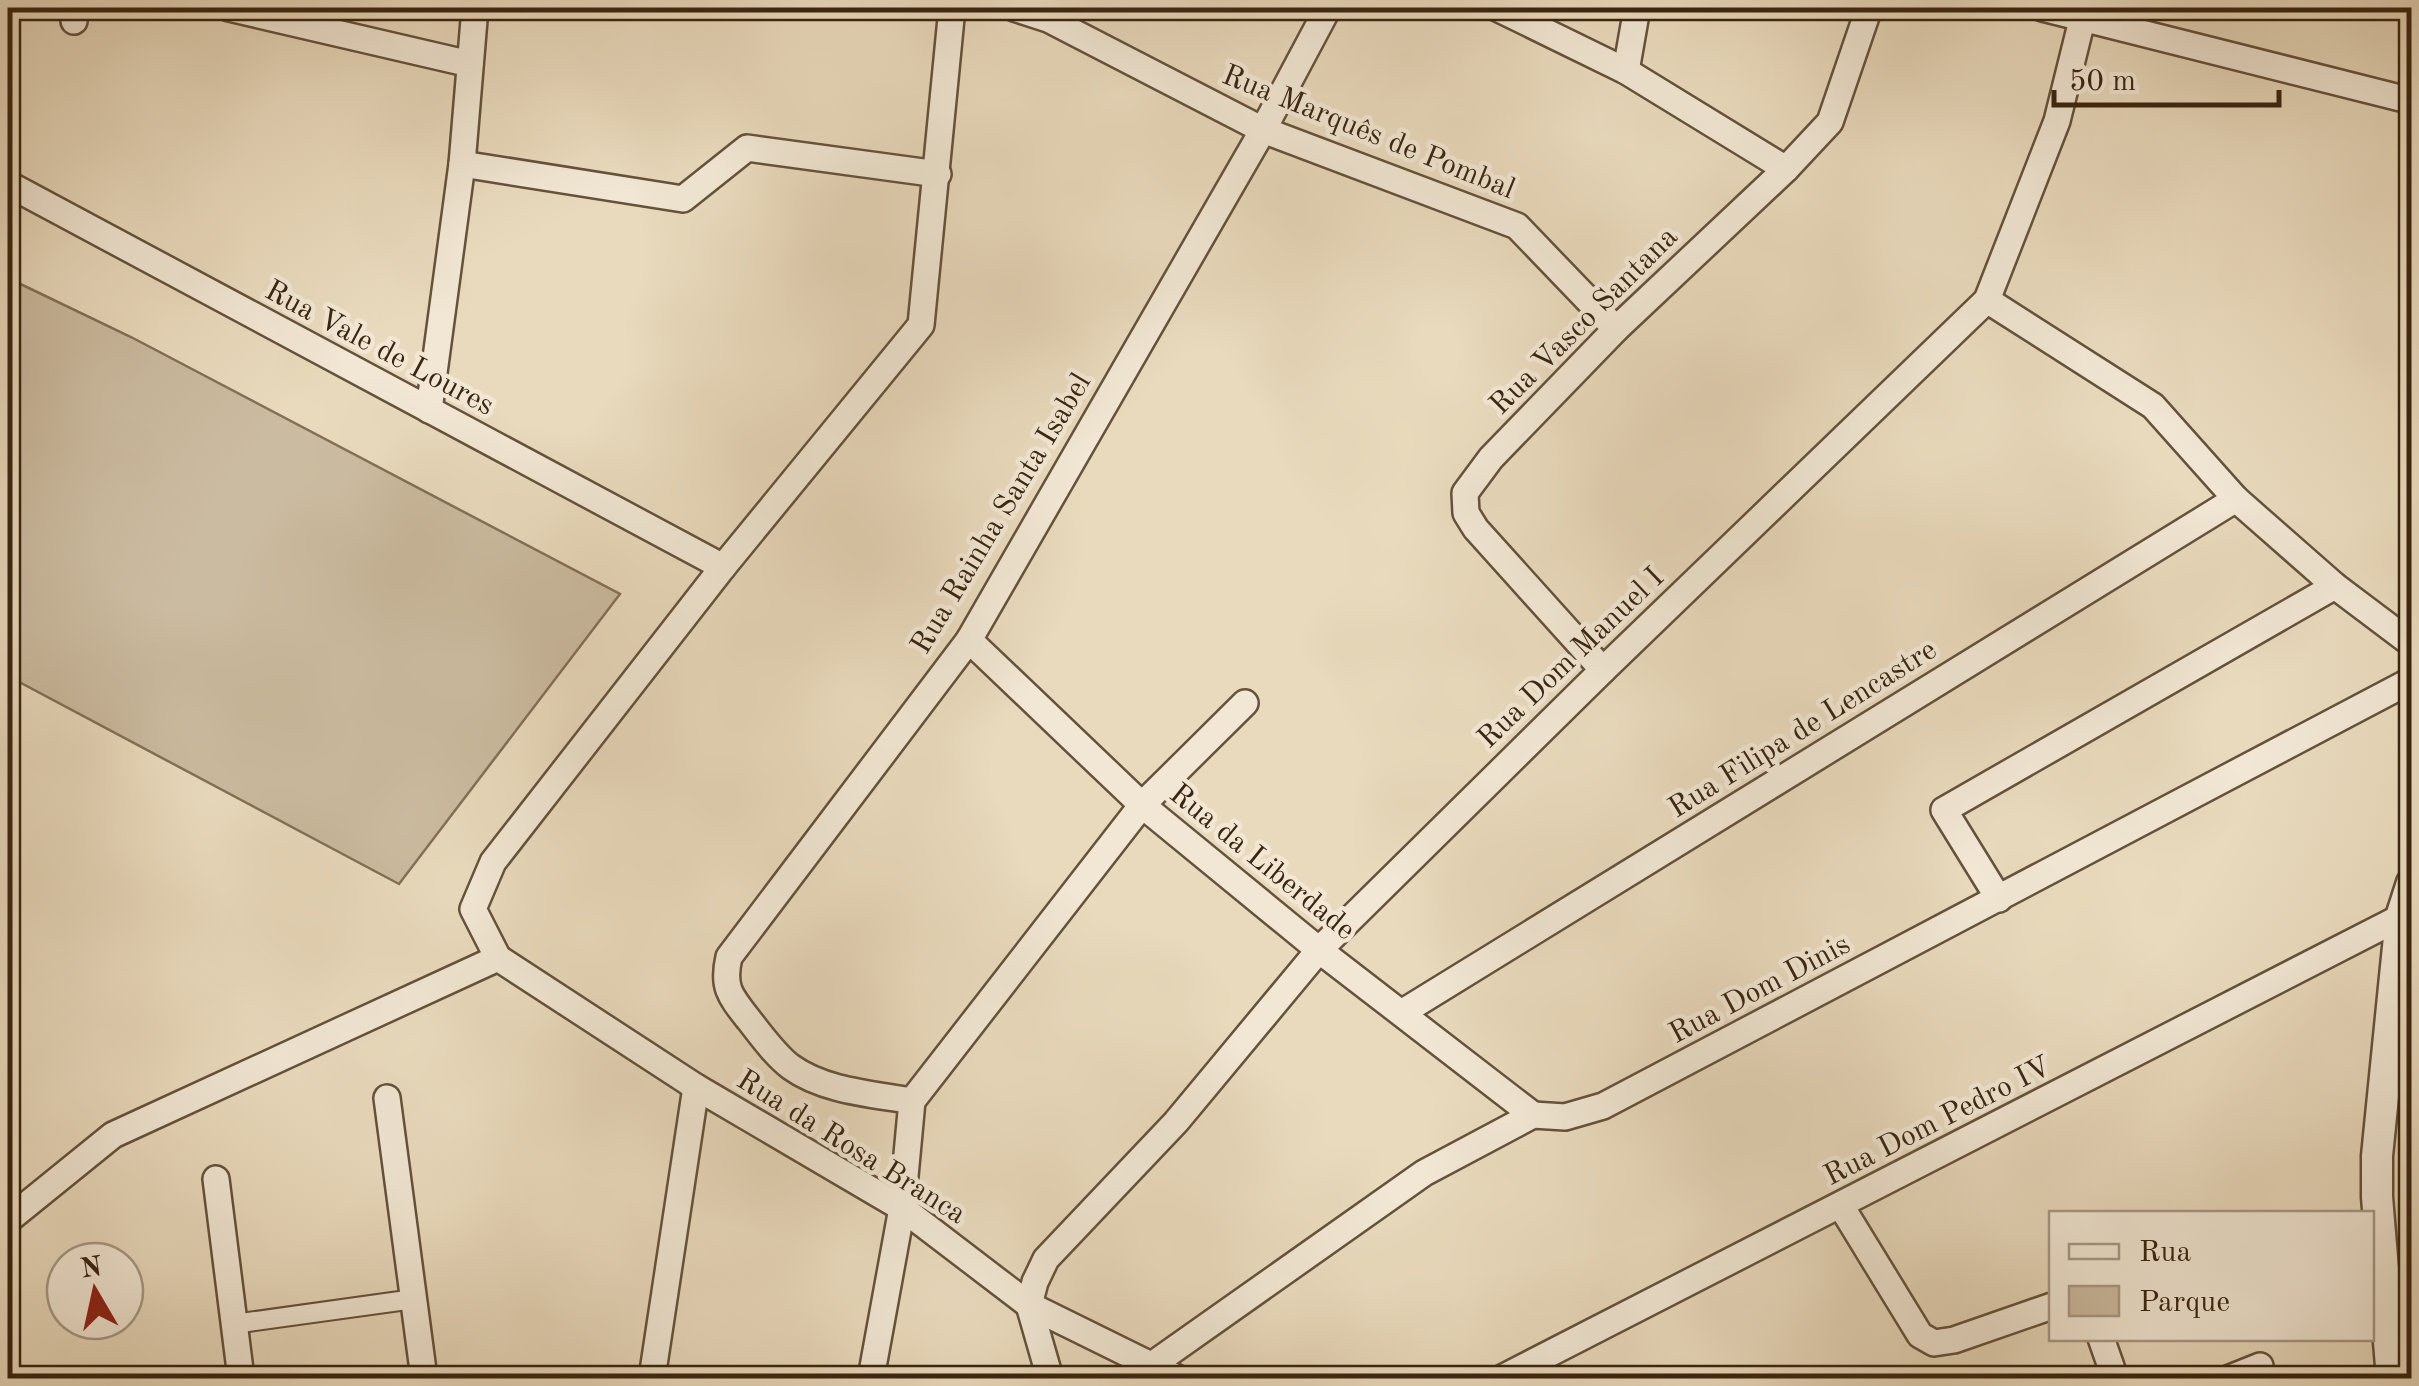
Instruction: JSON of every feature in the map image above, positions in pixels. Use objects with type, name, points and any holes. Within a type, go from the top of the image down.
[{"type":"street","points":[[229,8],[470,64]]},
{"type":"street","points":[[429,410],[462,164],[475,8]]},
{"type":"street","points":[[8,1220],[113,1134],[498,958],[473,909],[493,862],[723,567],[921,325],[952,8]]},
{"type":"street","name":"Rua Marquês de Pombal","points":[[1014,8],[1048,19],[1263,130],[1517,226],[1616,329]]},
{"type":"street","name":"Rua Rainha Santa Isabel","points":[[912,1101],[840,1087],[791,1067],[731,998],[724,978],[729,956],[969,640],[1263,130],[1328,8]]},
{"type":"street","points":[[1497,8],[1626,71],[1786,169]]},
{"type":"street","points":[[1626,71],[1638,8]]},
{"type":"street","name":"Rua Vasco Santana","points":[[1602,670],[1476,529],[1466,512],[1464,493],[1491,458],[1616,329],[1786,169],[1830,122],[1869,8]]},
{"type":"street","points":[[2042,8],[2084,13],[2412,101]]},
{"type":"street","name":"Rua Dom Manuel I","points":[[1029,1305],[1046,1259],[1176,1122],[1319,950],[1602,670],[1986,300],[2057,121],[2084,13]]},
{"type":"street","points":[[462,164],[684,199],[747,148],[938,174]]},
{"type":"street","name":"Rua Vale de Loures","points":[[8,184],[723,567]]},
{"type":"street","points":[[1986,300],[2152,406],[2236,499],[2335,586],[2412,644]]},
{"type":"street","name":"Rua Filipa de Lencastre","points":[[1403,1012],[2236,499]]},
{"type":"street","points":[[1999,900],[1944,810],[2335,586]]},
{"type":"street","name":"Rua da Liberdade","points":[[969,640],[1142,805],[1319,950],[1533,1115]]},
{"type":"street","name":"Rua Dom Dinis","points":[[1152,1365],[1424,1173],[1533,1115],[1564,1117],[1603,1106],[2412,680]]},
{"type":"street","points":[[871,1378],[902,1208],[912,1101],[1142,805],[1244,703]]},
{"type":"street","points":[[2392,1378],[2376,1237],[2377,1156],[2400,917],[2412,883]]},
{"type":"street","name":"Rua Dom Pedro IV","points":[[1502,1378],[2400,917]]},
{"type":"street","name":"Rua da Rosa Branca","points":[[498,958],[696,1086],[902,1208],[1029,1305],[1177,1378]]},
{"type":"street","points":[[652,1378],[696,1086]]},
{"type":"street","points":[[387,1098],[424,1378]]},
{"type":"street","points":[[216,1179],[241,1378]]},
{"type":"street","points":[[1842,1206],[1920,1335],[1934,1343],[1954,1340],[2049,1307]]},
{"type":"street","points":[[234,1324],[414,1300]]},
{"type":"street","points":[[1029,1305],[1050,1378]]},
{"type":"street","points":[[2101,1341],[2115,1378]]},
{"type":"street","points":[[2230,1378],[2260,1366]]},
{"type":"green space","points":[[8,278],[131,337],[620,594],[399,884],[8,676]]}]
